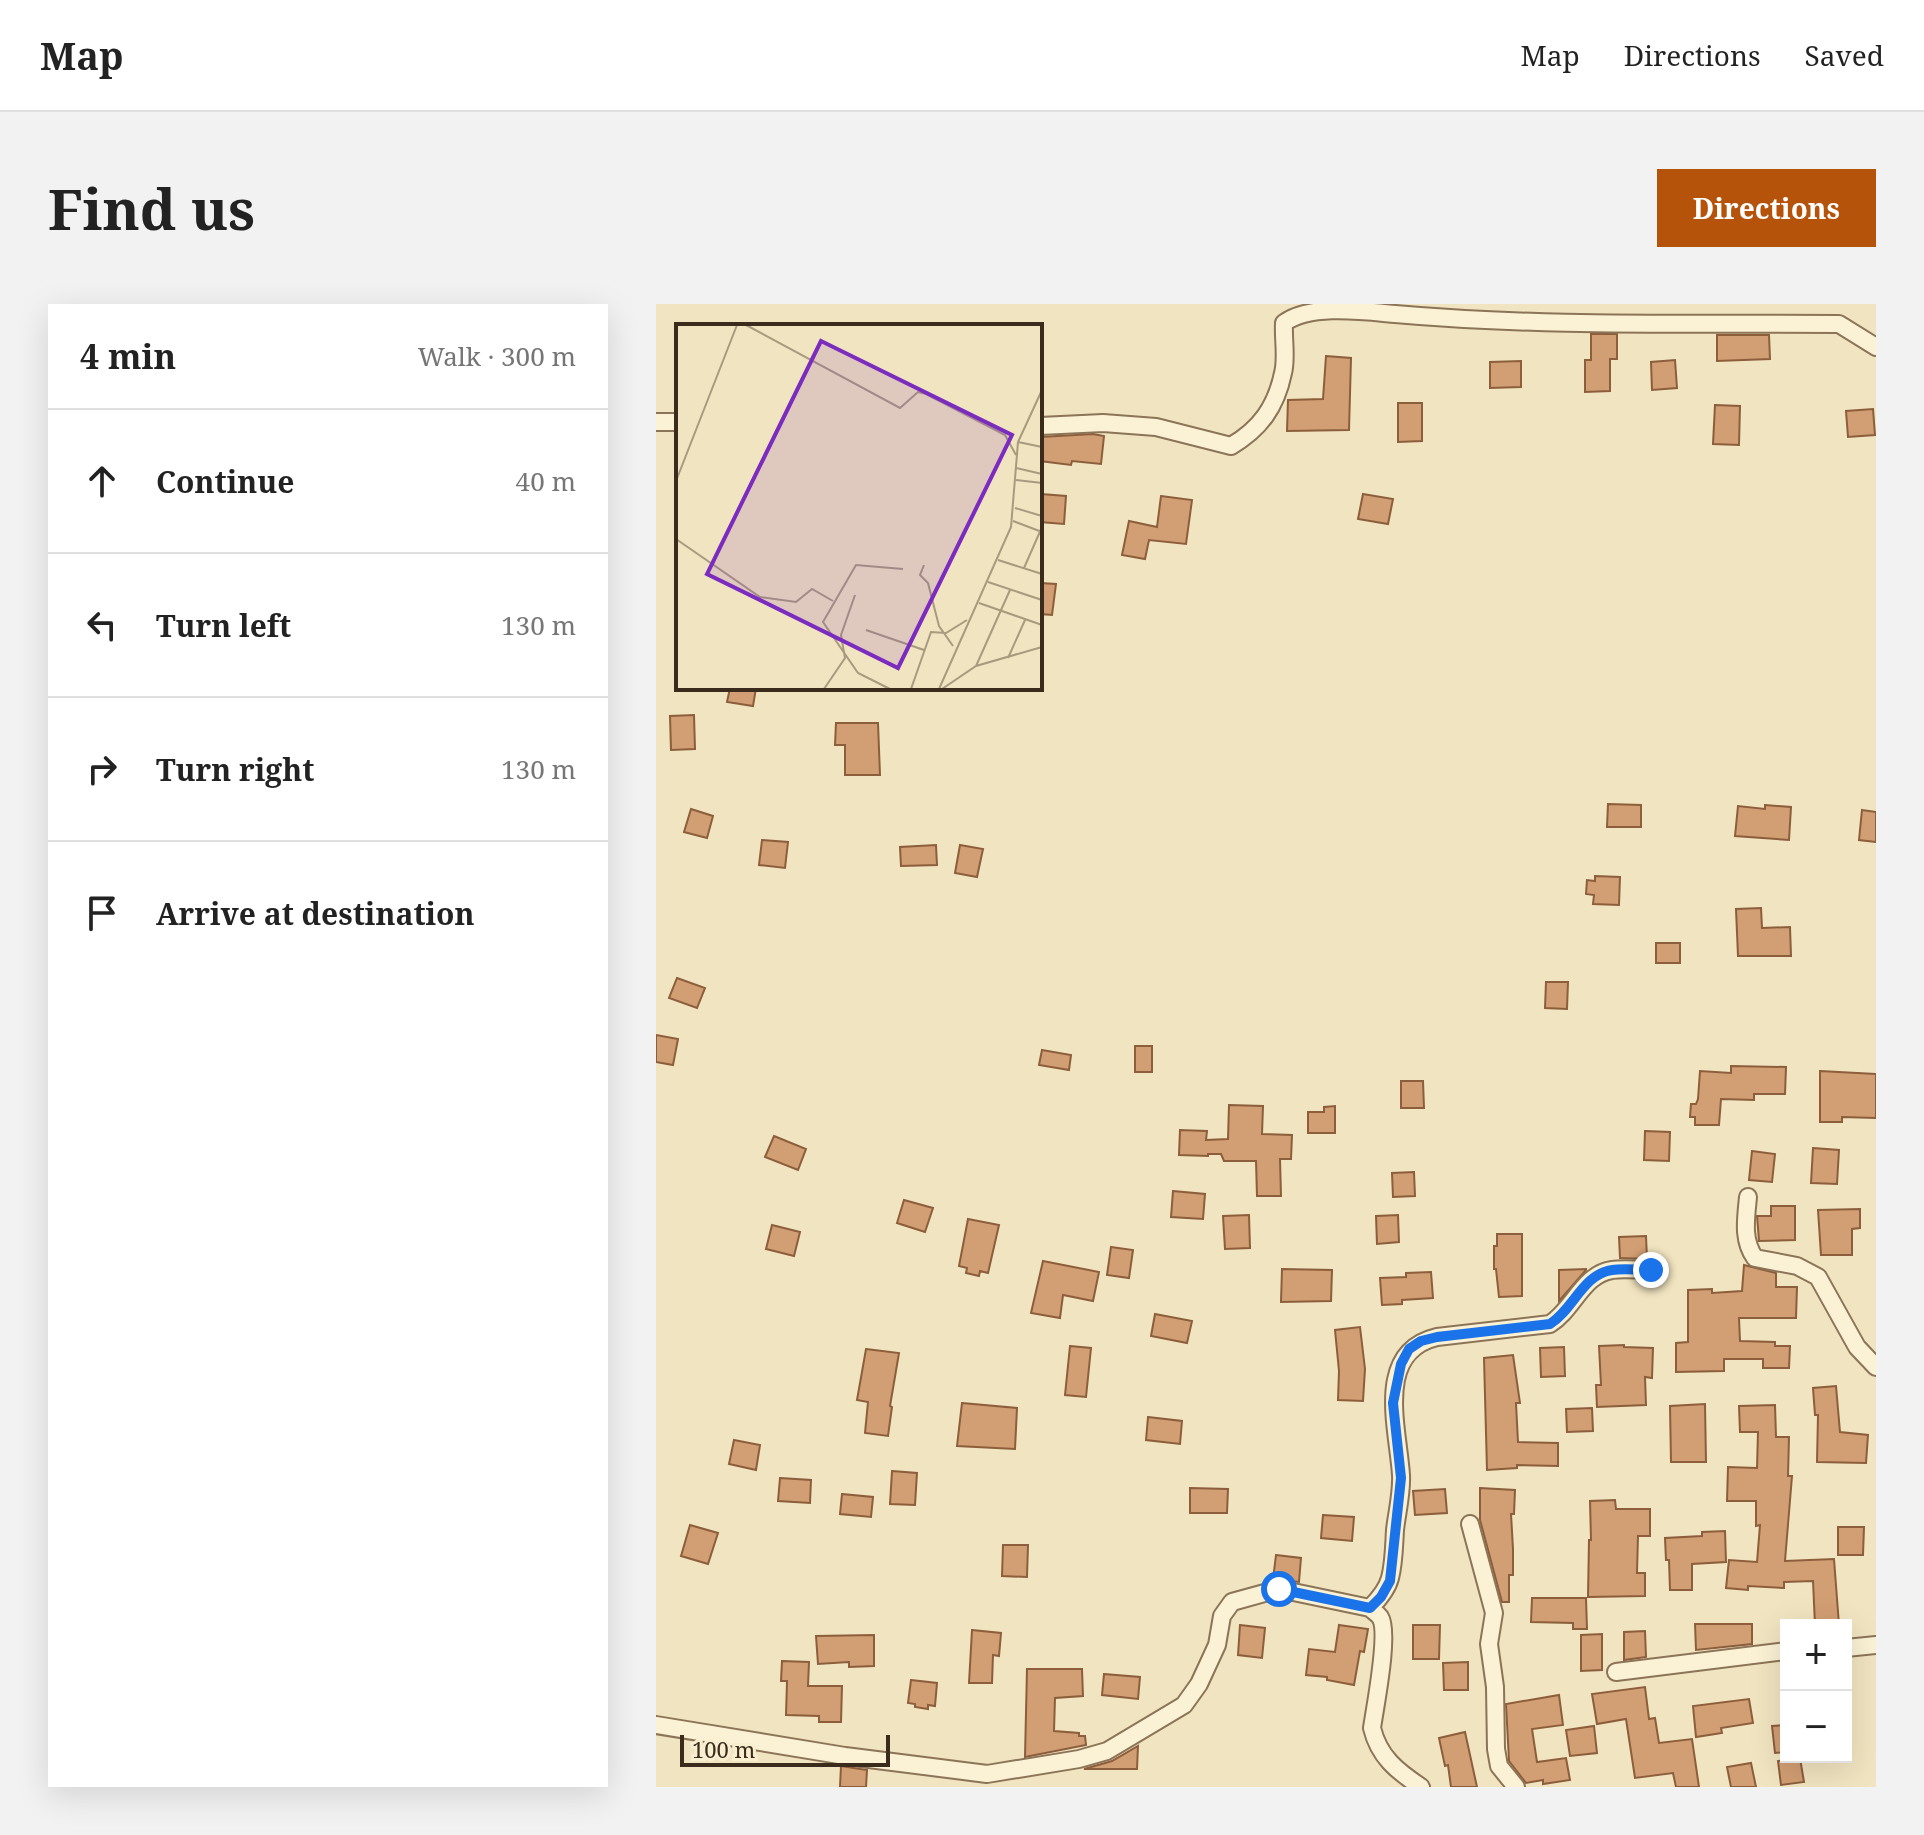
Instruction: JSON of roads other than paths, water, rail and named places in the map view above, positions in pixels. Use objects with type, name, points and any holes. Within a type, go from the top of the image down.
[{"type":"street","points":[[1042,426],[1103,423],[1156,427],[1231,446],[1251,434],[1270,411],[1284,371],[1284,323],[1295,313],[1332,309],[1454,319],[1839,324],[1876,347]]},
{"type":"street","points":[[1748,1197],[1745,1234],[1748,1248],[1755,1258],[1797,1266],[1818,1277],[1857,1347],[1876,1367]]},
{"type":"street","points":[[1370,1608],[1390,1581],[1401,1478],[1393,1403],[1401,1364],[1409,1349],[1421,1341],[1437,1337],[1550,1324],[1559,1319],[1590,1280],[1609,1270],[1651,1270]]},
{"type":"street","points":[[1470,1524],[1494,1613],[1489,1644],[1495,1687],[1497,1758],[1499,1766],[1516,1787]]},
{"type":"street","points":[[656,1725],[845,1756],[987,1774],[1079,1759],[1107,1751],[1184,1705],[1199,1684],[1217,1645],[1222,1616],[1232,1602],[1279,1589],[1370,1608],[1380,1617],[1383,1628],[1372,1728],[1384,1758],[1421,1787]]},
{"type":"street","points":[[1852,1647],[1876,1645]]},
{"type":"street","points":[[1616,1672],[1780,1652]]}]
